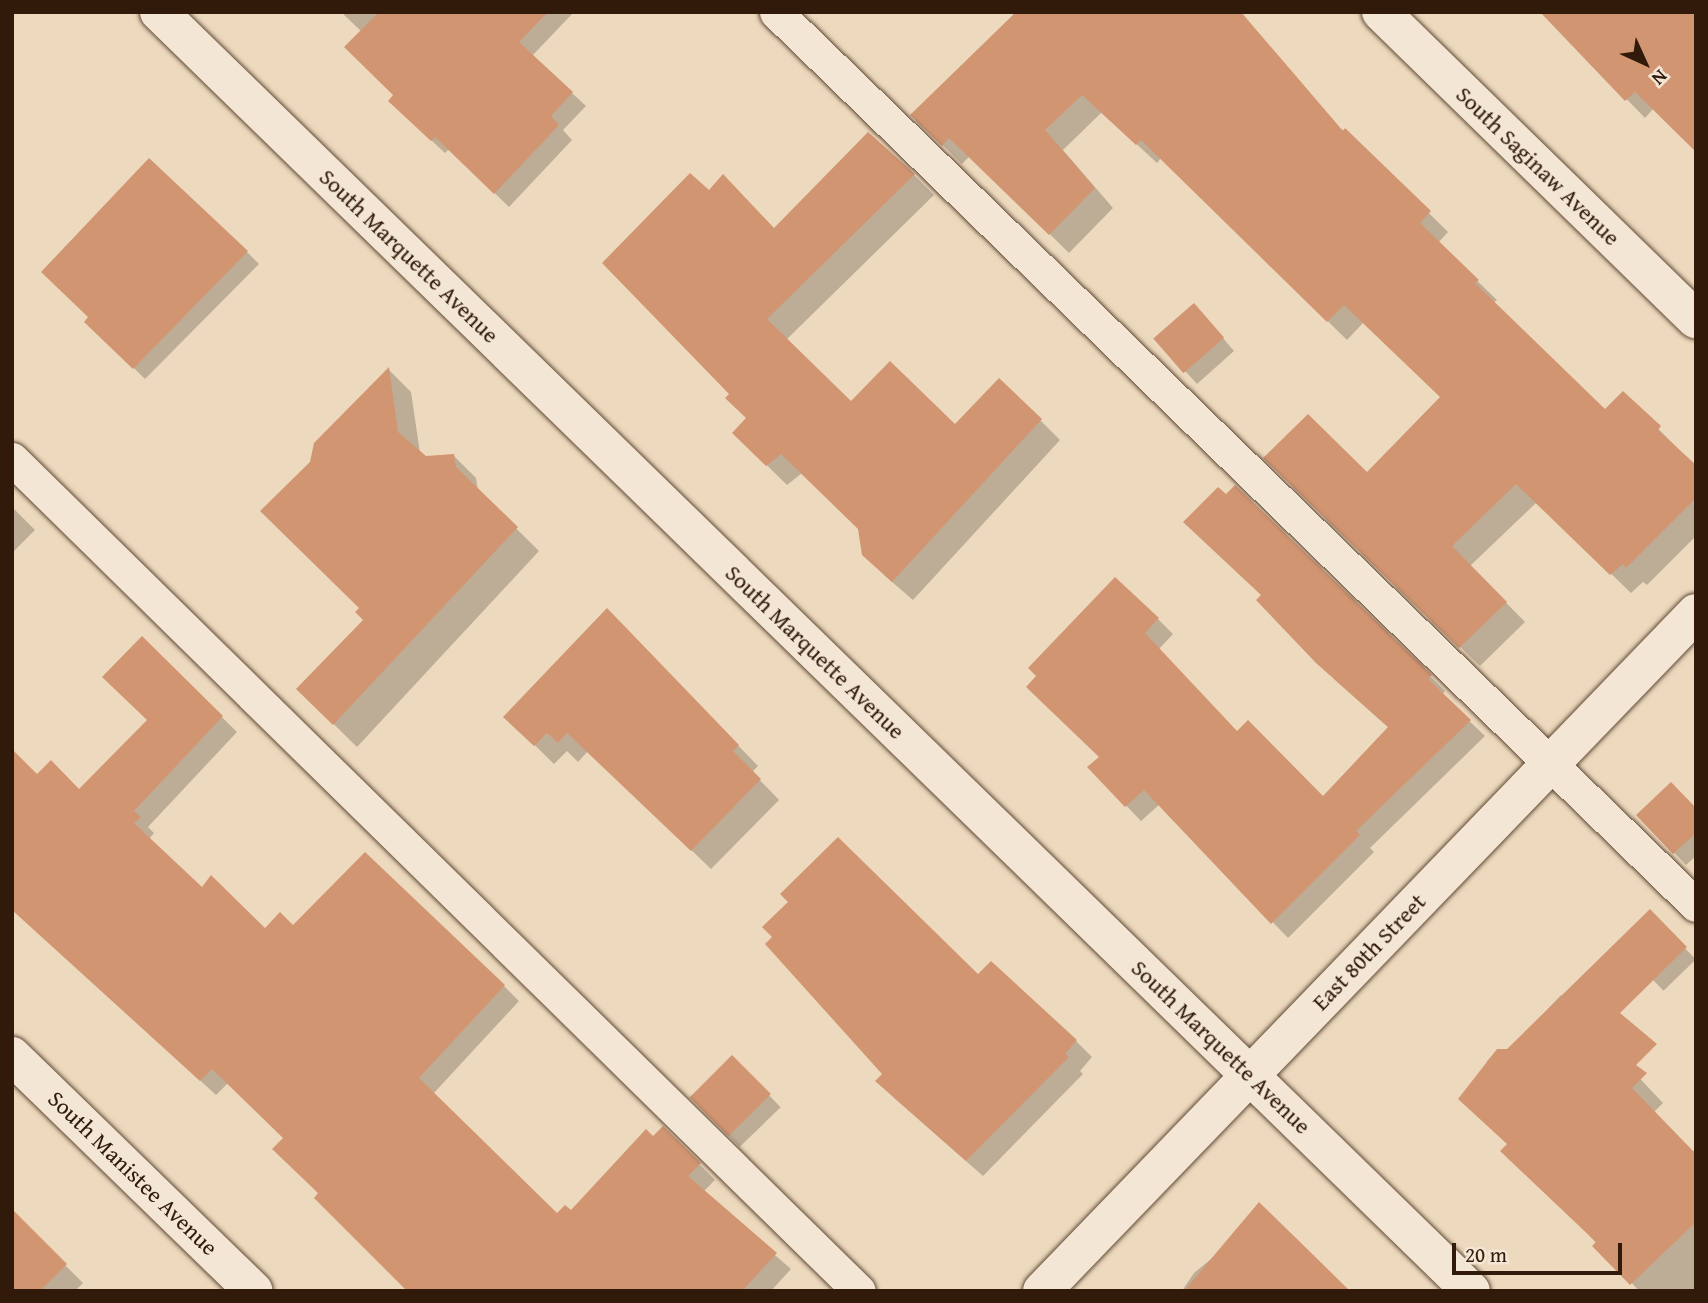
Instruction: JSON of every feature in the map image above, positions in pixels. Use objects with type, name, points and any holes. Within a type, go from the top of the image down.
[{"type":"street","name":"South Marquette Avenue","points":[[159,12],[1471,1291]]},
{"type":"street","name":"South Saginaw Avenue","points":[[1381,12],[1696,319]]},
{"type":"street","name":"East 80th Street","points":[[1042,1291],[1696,614]]},
{"type":"street","name":"South Manistee Avenue","points":[[12,1056],[254,1291]]},
{"type":"lane","points":[[776,12],[1696,905]]},
{"type":"lane","points":[[12,459],[859,1291]]},
{"type":"building","points":[[379,12],[548,12],[519,42],[573,92],[551,116],[559,125],[494,194],[435,137],[431,141],[388,101],[393,95],[344,47]]},
{"type":"building","points":[[1016,12],[1241,12],[1343,131],[1345,128],[1431,211],[1420,223],[1479,280],[1475,283],[1605,409],[1623,391],[1661,426],[1658,430],[1696,465],[1696,498],[1626,568],[1623,564],[1610,575],[1516,484],[1452,546],[1507,602],[1459,648],[1263,458],[1308,414],[1367,472],[1440,397],[1344,305],[1327,322],[1141,140],[1136,145],[1082,95],[1045,130],[1095,188],[1049,235],[949,138],[942,146],[910,115]]},
{"type":"building","points":[[1540,12],[1696,12],[1696,152],[1635,92],[1625,101]]},
{"type":"building","points":[[868,132],[915,174],[767,319],[851,401],[890,361],[955,424],[999,378],[1042,419],[892,582],[862,555],[858,529],[781,454],[766,466],[732,433],[746,418],[725,398],[729,394],[602,263],[690,173],[709,190],[723,174],[774,228]]},
{"type":"building","points":[[149,158],[248,251],[133,369],[84,322],[88,317],[41,272]]},
{"type":"building","points":[[1194,303],[1224,338],[1183,373],[1153,338]]},
{"type":"building","points":[[389,367],[398,432],[426,456],[454,454],[456,467],[518,527],[333,725],[296,689],[363,620],[355,612],[359,608],[260,511],[310,462],[314,443]]},
{"type":"building","points":[[1235,485],[1432,675],[1428,679],[1471,720],[1356,831],[1360,835],[1271,924],[1144,790],[1125,807],[1087,767],[1099,757],[1026,687],[1036,676],[1028,668],[1115,577],[1159,618],[1145,633],[1237,731],[1248,720],[1323,796],[1388,727],[1316,663],[1256,600],[1261,595],[1183,522],[1218,487],[1226,494]]},
{"type":"building","points":[[607,608],[739,745],[733,751],[761,779],[691,851],[567,733],[558,743],[547,733],[534,746],[503,717]]},
{"type":"building","points":[[142,636],[223,716],[134,811],[141,817],[134,823],[202,887],[211,875],[265,928],[280,912],[293,925],[365,852],[505,985],[419,1078],[557,1213],[565,1205],[571,1210],[646,1129],[653,1136],[663,1126],[701,1163],[688,1176],[777,1253],[742,1291],[407,1291],[314,1198],[318,1193],[272,1149],[283,1138],[212,1069],[200,1081],[12,910],[12,749],[37,774],[51,760],[79,789],[147,720],[102,677]]},
{"type":"building","points":[[1671,782],[1696,808],[1696,833],[1673,854],[1636,815]]},
{"type":"building","points":[[838,837],[978,974],[991,961],[1077,1040],[1065,1054],[1069,1057],[966,1161],[875,1081],[882,1074],[765,944],[772,937],[762,927],[788,902],[780,894]]},
{"type":"building","points":[[1650,909],[1687,947],[1620,1013],[1657,1044],[1636,1065],[1647,1073],[1632,1088],[1696,1154],[1696,1222],[1630,1285],[1592,1246],[1596,1242],[1500,1151],[1507,1144],[1458,1099],[1497,1049],[1507,1049]]},
{"type":"building","points":[[732,1055],[771,1094],[728,1136],[690,1097]]},
{"type":"building","points":[[1259,1202],[1298,1240],[1350,1291],[1184,1291]]},
{"type":"building","points":[[12,1209],[67,1264],[40,1291],[12,1291]]}]
